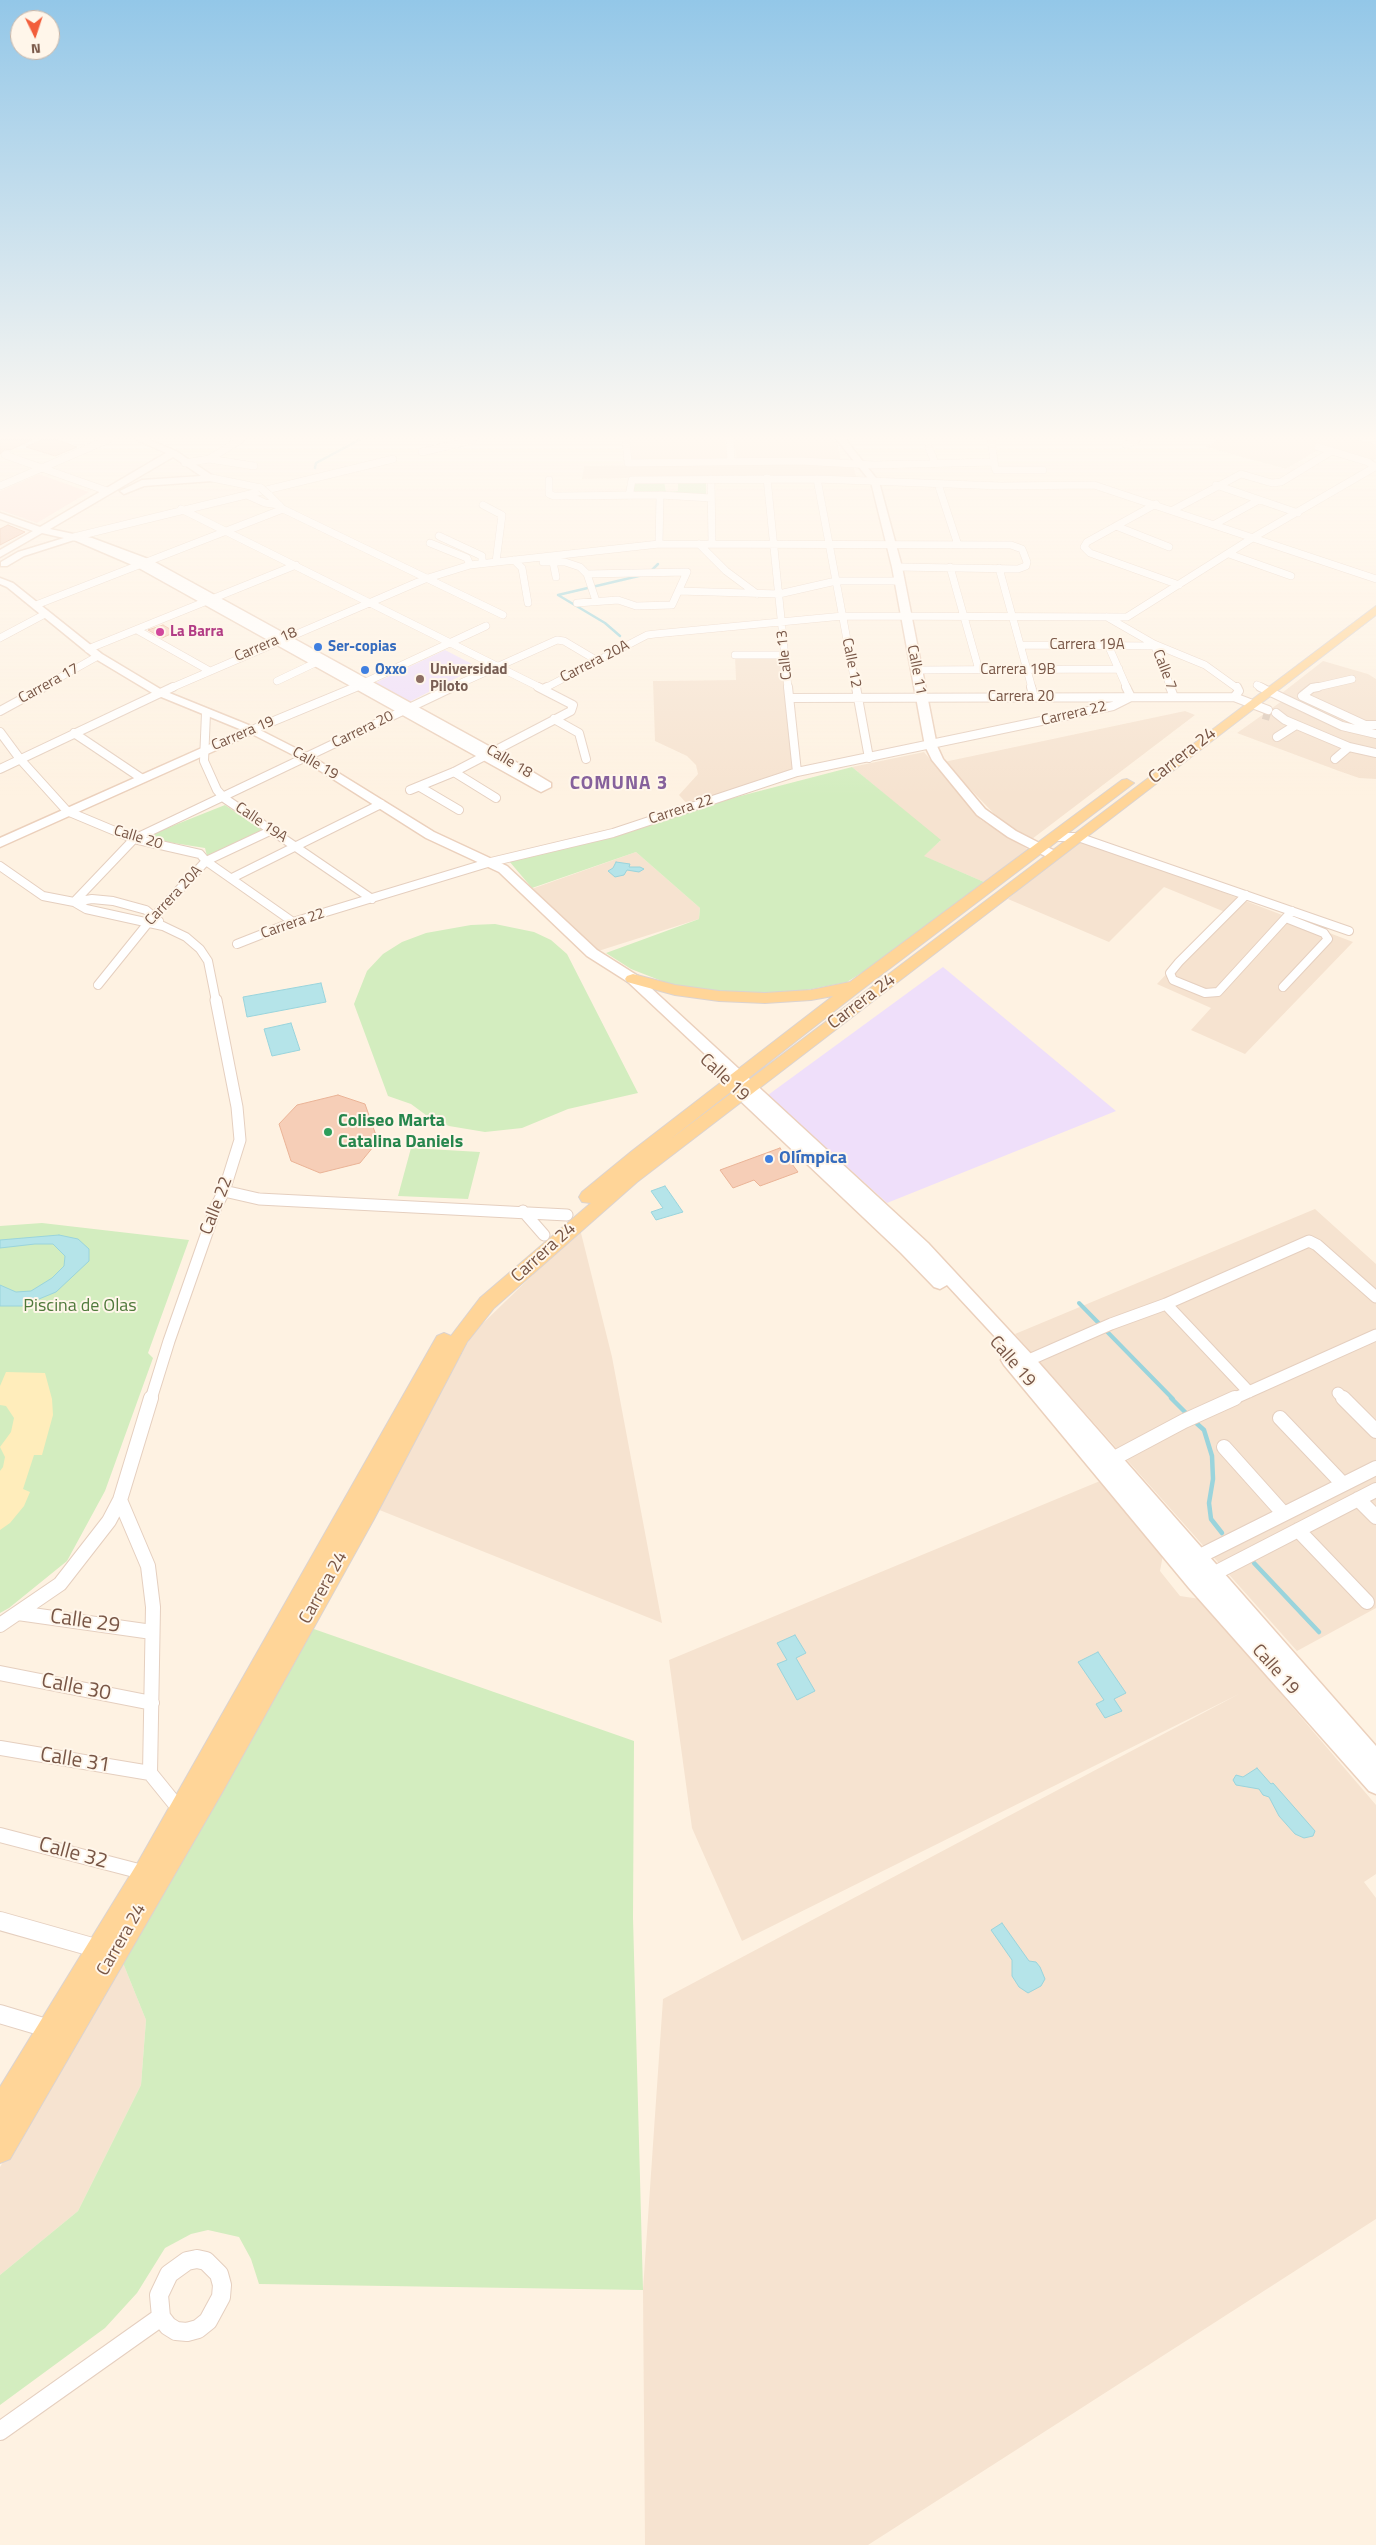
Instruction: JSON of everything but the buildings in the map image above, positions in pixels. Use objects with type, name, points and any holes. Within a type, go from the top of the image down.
[{"type":"main road","name":"Carrera 24","points":[[0,2149],[4,2121],[50,2029],[146,1873],[452,1327],[475,1297],[638,1155],[741,1085],[1049,847],[1078,837],[1253,707],[1263,688],[1376,596]]},
{"type":"main road","name":"Carrera 24","points":[[1263,688],[1376,609]]},
{"type":"main road","name":"Carrera 24","points":[[4,2121],[214,1783],[366,1513],[460,1337],[487,1303],[577,1223],[854,987],[1049,847],[1253,707]]},
{"type":"main road","points":[[633,980],[675,990],[765,998],[810,995],[854,987]]},
{"type":"street","points":[[0,565],[12,559]]},
{"type":"street","name":"Calle 18","points":[[130,559],[211,599],[361,684],[547,785],[541,788],[488,754]]},
{"type":"street","points":[[36,605],[157,559]]},
{"type":"street","points":[[284,559],[498,665],[570,703],[573,708],[454,772],[410,790]]},
{"type":"street","points":[[385,559],[502,615]]},
{"type":"street","points":[[467,559],[470,565]]},
{"type":"street","points":[[482,559],[482,564]]},
{"type":"street","name":"Carrera 18","points":[[0,769],[158,692],[425,579],[448,570],[470,565],[525,559]]},
{"type":"street","points":[[714,559],[757,594]]},
{"type":"street","name":"Calle 13","points":[[775,559],[797,772]]},
{"type":"street","name":"Calle 12","points":[[832,559],[869,758]]},
{"type":"street","name":"Calle 11","points":[[895,559],[931,746],[945,770],[981,812],[1012,834],[1049,847]]},
{"type":"street","name":"Carrera 18","points":[[999,568],[1020,568],[1026,566],[1026,559]]},
{"type":"street","points":[[1106,559],[1179,585]]},
{"type":"street","points":[[782,620],[843,616],[1103,615],[1127,617],[1221,559]]},
{"type":"street","points":[[1242,559],[1291,576]]},
{"type":"street","points":[[1317,559],[1376,579]]},
{"type":"street","points":[[515,560],[524,562],[565,562],[580,566],[587,574],[596,601]]},
{"type":"street","points":[[515,560],[522,568],[528,603]]},
{"type":"street","points":[[553,562],[556,577]]},
{"type":"street","name":"Carrera 17","points":[[0,711],[93,653],[137,630],[296,565]]},
{"type":"street","points":[[897,567],[999,568],[1034,697]]},
{"type":"street","points":[[950,567],[979,670]]},
{"type":"street","points":[[577,603],[618,600],[636,606],[670,605],[675,603],[687,572],[587,574]]},
{"type":"street","name":"Calle 19","points":[[0,581],[10,585],[36,605],[93,653],[158,692],[252,730],[307,758],[430,835],[503,869],[592,953],[633,980],[685,1034]]},
{"type":"street","points":[[679,591],[779,594],[836,581],[899,581]]},
{"type":"street","points":[[0,638],[45,614]]},
{"type":"street","points":[[1103,615],[1154,645],[1205,665],[1232,682],[1253,707]]},
{"type":"street","points":[[1127,617],[1127,629]]},
{"type":"street","name":"Carrera 20A","points":[[543,689],[647,635],[782,620]]},
{"type":"street","points":[[1116,623],[1119,645]]},
{"type":"street","name":"Carrera 19","points":[[0,843],[67,810],[361,684],[486,626]]},
{"type":"street","points":[[137,630],[208,670]]},
{"type":"street","name":"Calle 18","points":[[281,639],[315,663],[361,684]]},
{"type":"street","name":"Carrera 20","points":[[74,902],[134,839],[224,798],[498,665],[550,642],[564,641],[596,660]]},
{"type":"street","name":"Carrera 19A","points":[[1020,645],[1154,645]]},
{"type":"street","points":[[1108,645],[1130,697]]},
{"type":"street","name":"Calle 7","points":[[1154,645],[1174,697]]},
{"type":"street","points":[[735,655],[785,655]]},
{"type":"street","points":[[277,682],[315,663]]},
{"type":"street","name":"Carrera 19B","points":[[916,670],[1118,670]]},
{"type":"street","points":[[1352,679],[1312,688],[1304,692],[1303,697],[1365,726],[1376,725]]},
{"type":"street","points":[[1263,688],[1342,726],[1376,734]]},
{"type":"street","name":"Carrera 22","points":[[237,944],[293,922],[372,900],[491,862],[613,833],[797,772],[931,746],[1101,709],[1130,697]]},
{"type":"street","name":"Carrera 20","points":[[790,698],[1174,697],[1253,707],[1349,747],[1376,752]]},
{"type":"street","name":"Calle 19A","points":[[206,713],[204,761],[217,790],[224,798],[372,900]]},
{"type":"street","points":[[554,719],[579,733],[586,760]]},
{"type":"street","points":[[1277,738],[1296,725]]},
{"type":"street","name":"Calle 20","points":[[0,732],[20,759],[67,810],[134,839],[200,854],[206,862],[232,878],[293,922]]},
{"type":"street","points":[[74,733],[141,778]]},
{"type":"street","points":[[1335,759],[1349,747]]},
{"type":"street","points":[[454,772],[496,798]]},
{"type":"street","points":[[420,786],[459,810]]},
{"type":"street","points":[[232,878],[381,804]]},
{"type":"street","name":"Carrera 20A","points":[[98,985],[155,915],[206,862],[270,831]]},
{"type":"street","points":[[1078,837],[1246,895],[1289,914],[1324,933],[1328,939],[1283,987]]},
{"type":"street","name":"Calle 22","points":[[0,866],[43,896],[74,902],[92,899],[113,900],[146,910],[155,915],[163,926]]},
{"type":"street","points":[[1246,895],[1179,962],[1170,973],[1173,980],[1205,993],[1218,992],[1289,914]]},
{"type":"street","name":"Calle 22","points":[[0,1625],[60,1584],[109,1522],[120,1500],[169,1341],[216,1207],[224,1191],[240,1140],[237,1107],[208,961],[200,949],[186,937],[163,926],[86,910],[74,902]]},
{"type":"street","points":[[1289,914],[1349,931]]},
{"type":"street","name":"Calle 19","points":[[616,970],[621,978],[741,1085],[785,1137],[908,1249],[1021,1364],[1190,1561],[1376,1784]]},
{"type":"street","points":[[224,1191],[259,1200],[523,1211],[567,1216]]},
{"type":"street","points":[[523,1211],[544,1235]]},
{"type":"street","points":[[1021,1364],[1111,1324],[1166,1304],[1309,1241],[1317,1244],[1376,1298]]},
{"type":"street","points":[[1166,1304],[1249,1392]]},
{"type":"street","points":[[1106,1463],[1196,1415],[1376,1335]]},
{"type":"street","points":[[1338,1393],[1376,1431]]},
{"type":"street","points":[[1280,1418],[1342,1483]]},
{"type":"street","points":[[1224,1447],[1284,1514]]},
{"type":"street","points":[[1190,1561],[1342,1483],[1376,1468]]},
{"type":"street","points":[[1204,1578],[1376,1490]]},
{"type":"street","points":[[1358,1499],[1376,1518]]},
{"type":"street","points":[[120,1500],[148,1566],[153,1607],[150,1774],[180,1810]]},
{"type":"street","points":[[1298,1530],[1367,1602]]},
{"type":"street","name":"Calle 19","points":[[1204,1578],[1376,1761]]},
{"type":"street","name":"Calle 29","points":[[18,1612],[152,1632]]},
{"type":"street","name":"Calle 30","points":[[0,1673],[152,1704]]},
{"type":"street","name":"Calle 31","points":[[0,1748],[150,1774]]},
{"type":"street","name":"Calle 32","points":[[0,1835],[146,1873]]},
{"type":"street","points":[[0,1921],[99,1949]]},
{"type":"street","points":[[0,2014],[50,2029]]},
{"type":"street","points":[[0,2431],[161,2317]]},
{"type":"shaded area","name":"Universidad Piloto","points":[[445,650],[478,667],[409,702],[375,683]]},
{"type":"shaded area","points":[[735,657],[781,657],[794,771],[689,806],[679,795],[698,774],[696,765],[687,756],[655,741],[653,681],[736,680]]},
{"type":"shaded area","points":[[1323,661],[1368,674],[1376,679],[1376,730],[1354,727],[1282,693]]},
{"type":"shaded area","points":[[1282,701],[1349,732],[1376,737],[1376,779],[1359,778],[1237,733]]},
{"type":"shaded area","points":[[1185,711],[1195,715],[1032,839],[1008,828],[944,762]]},
{"type":"shaded area","points":[[924,752],[981,820],[1029,850],[984,882],[923,856],[940,841],[852,767]]},
{"type":"shaded area","points":[[1078,837],[1353,942],[1245,1054],[1191,1030],[1211,1008],[1157,984],[1225,912],[1164,887],[1109,942],[1008,899]]},
{"type":"shaded area","points":[[636,852],[700,908],[699,919],[592,953],[526,891]]},
{"type":"shaded area","points":[[943,967],[1116,1111],[887,1203],[768,1095]]},
{"type":"shaded area","points":[[1315,1209],[1376,1264],[1376,1608],[1297,1651],[1015,1334]]},
{"type":"shaded area","points":[[580,1229],[612,1357],[662,1623],[377,1509],[473,1333]]},
{"type":"shaded area","points":[[1100,1481],[1163,1555],[1160,1571],[1180,1596],[1200,1599],[1376,1805],[1376,1874],[1364,1882],[1376,1898],[1376,2219],[868,2545],[645,2545],[643,2290],[663,1999],[1239,1694],[742,1941],[692,1828],[669,1660]]},
{"type":"shaded area","points":[[123,1963],[146,2020],[141,2085],[78,2211],[0,2275],[0,2167]]},
{"type":"green space","points":[[852,767],[941,840],[924,856],[984,882],[871,967],[847,982],[797,992],[721,992],[672,985],[631,969],[606,953],[699,919],[700,908],[636,852],[532,888],[509,861],[698,807]]},
{"type":"green space","points":[[225,805],[262,830],[207,856],[205,848],[142,838]]},
{"type":"green space","points":[[495,924],[534,932],[551,940],[567,954],[638,1093],[568,1109],[522,1128],[485,1132],[449,1126],[430,1118],[411,1104],[388,1096],[354,1004],[367,971],[383,954],[402,942],[426,933],[471,925]]},
{"type":"green space","points":[[411,1148],[480,1152],[468,1199],[398,1196]]},
{"type":"green space","name":"Piscina de Olas","points":[[42,1223],[189,1240],[148,1353],[153,1358],[105,1491],[67,1561],[9,1608],[0,1613],[0,1226]]},
{"type":"green space","points":[[311,1628],[634,1741],[633,1918],[643,2290],[259,2284],[251,2259],[239,2237],[208,2230],[191,2234],[165,2248],[137,2293],[105,2328],[0,2405],[0,2275],[78,2211],[141,2085],[146,2020],[123,1963]]},
{"type":"sand","points":[[6,1372],[45,1373],[52,1399],[53,1415],[42,1455],[34,1455],[23,1489],[30,1492],[24,1506],[10,1523],[0,1530],[0,1471],[5,1457],[0,1447],[11,1432],[14,1418],[6,1406],[0,1405],[0,1386]]},
{"type":"water","points":[[616,862],[630,864],[629,867],[644,869],[639,872],[627,870],[624,875],[615,877],[608,871],[613,868]]},
{"type":"water","points":[[321,983],[326,1002],[247,1017],[243,997]]},
{"type":"water","points":[[291,1023],[300,1050],[272,1056],[264,1029]]},
{"type":"water","points":[[665,1186],[683,1212],[656,1220],[651,1212],[663,1208],[651,1191]]},
{"type":"water","points":[[59,1235],[78,1239],[89,1249],[89,1261],[56,1292],[22,1306],[0,1306],[0,1285],[16,1292],[31,1291],[52,1278],[64,1266],[65,1256],[53,1244],[0,1248],[0,1240]]},
{"type":"water","points":[[795,1635],[806,1653],[796,1658],[815,1691],[797,1700],[777,1664],[787,1660],[777,1643]]},
{"type":"water","points":[[1098,1652],[1126,1693],[1114,1699],[1122,1711],[1105,1718],[1096,1704],[1104,1700],[1078,1662]]},
{"type":"water","points":[[1257,1768],[1271,1784],[1273,1783],[1315,1831],[1313,1836],[1304,1838],[1295,1834],[1279,1816],[1269,1797],[1263,1795],[1259,1789],[1236,1785],[1233,1780],[1236,1775],[1243,1777]]},
{"type":"water","points":[[1002,1923],[1029,1961],[1036,1962],[1040,1967],[1045,1979],[1041,1986],[1028,1993],[1019,1987],[1012,1976],[1012,1960],[991,1930]]},
{"type":"waterway","points":[[650,572],[658,564]]},
{"type":"waterway","points":[[620,636],[605,623],[558,595],[643,575]]},
{"type":"waterway","points":[[1079,1303],[1173,1399]]},
{"type":"waterway","points":[[1171,1398],[1189,1416]]},
{"type":"waterway","points":[[1194,1421],[1204,1430],[1212,1456],[1213,1479],[1209,1503],[1211,1519],[1222,1533]]},
{"type":"waterway","points":[[1254,1563],[1319,1632]]},
{"type":"tunnel","points":[[1263,715],[1270,717]]},
{"type":"place","name":"La Barra","points":[[160,632]]},
{"type":"place","name":"Ser-copias","points":[[318,647]]},
{"type":"place","name":"Oxxo","points":[[365,670]]},
{"type":"place","name":"Universidad Piloto","points":[[420,679]]},
{"type":"place","name":"Coliseo Marta Catalina Daniels","points":[[328,1132]]},
{"type":"place","name":"Olímpica","points":[[769,1159]]},
{"type":"district","name":"COMUNA 3","points":[[619,784]]}]
